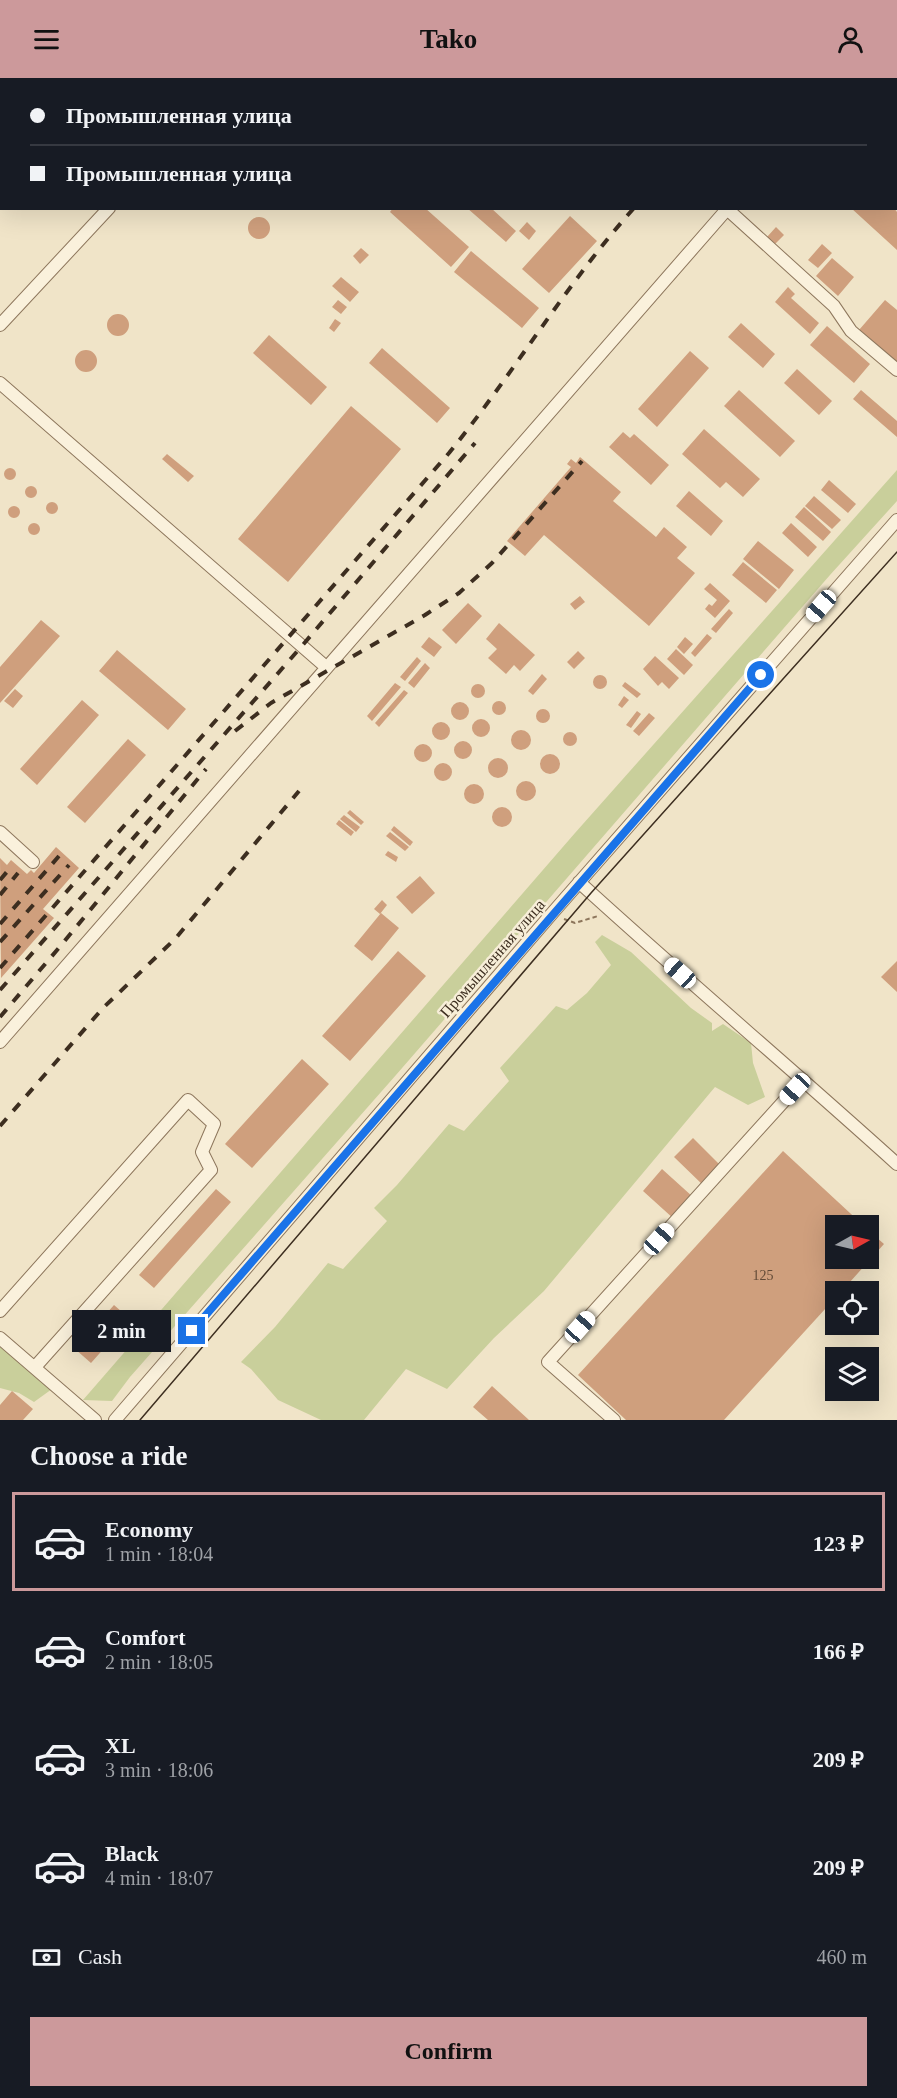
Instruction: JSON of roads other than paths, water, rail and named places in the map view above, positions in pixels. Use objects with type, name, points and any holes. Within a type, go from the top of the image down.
[{"type":"street","points":[[0,1042],[726,210]]},
{"type":"street","points":[[728,210],[834,306],[851,331],[897,370]]},
{"type":"street","points":[[0,325],[105,213]]},
{"type":"street","points":[[0,383],[326,667]]},
{"type":"street","name":"Промышленная улица","points":[[115,1420],[579,882],[897,520]]},
{"type":"street","points":[[0,832],[33,862]]},
{"type":"street","points":[[579,882],[897,1164]]},
{"type":"street","points":[[614,1420],[548,1362],[803,1080]]},
{"type":"street","points":[[0,1311],[188,1100],[214,1124],[202,1152],[210,1170],[35,1368]]},
{"type":"street","points":[[0,1338],[95,1420]]},
{"type":"tram line","points":[[140,1420],[591,893],[897,552]]},
{"type":"railway","points":[[0,968],[449,453],[586,267],[632,210]]},
{"type":"railway","points":[[0,990],[301,647],[475,443]]},
{"type":"railway","points":[[235,731],[271,703],[425,615],[459,593],[492,563],[582,461]]},
{"type":"railway","points":[[0,1017],[206,769]]},
{"type":"railway","points":[[0,1126],[103,1008],[175,939],[299,791]]},
{"type":"railway","points":[[0,924],[59,856]]},
{"type":"railway","points":[[0,942],[69,865]]},
{"type":"railway","points":[[0,880],[11,867]]},
{"type":"railway","points":[[0,895],[18,873]]}]
